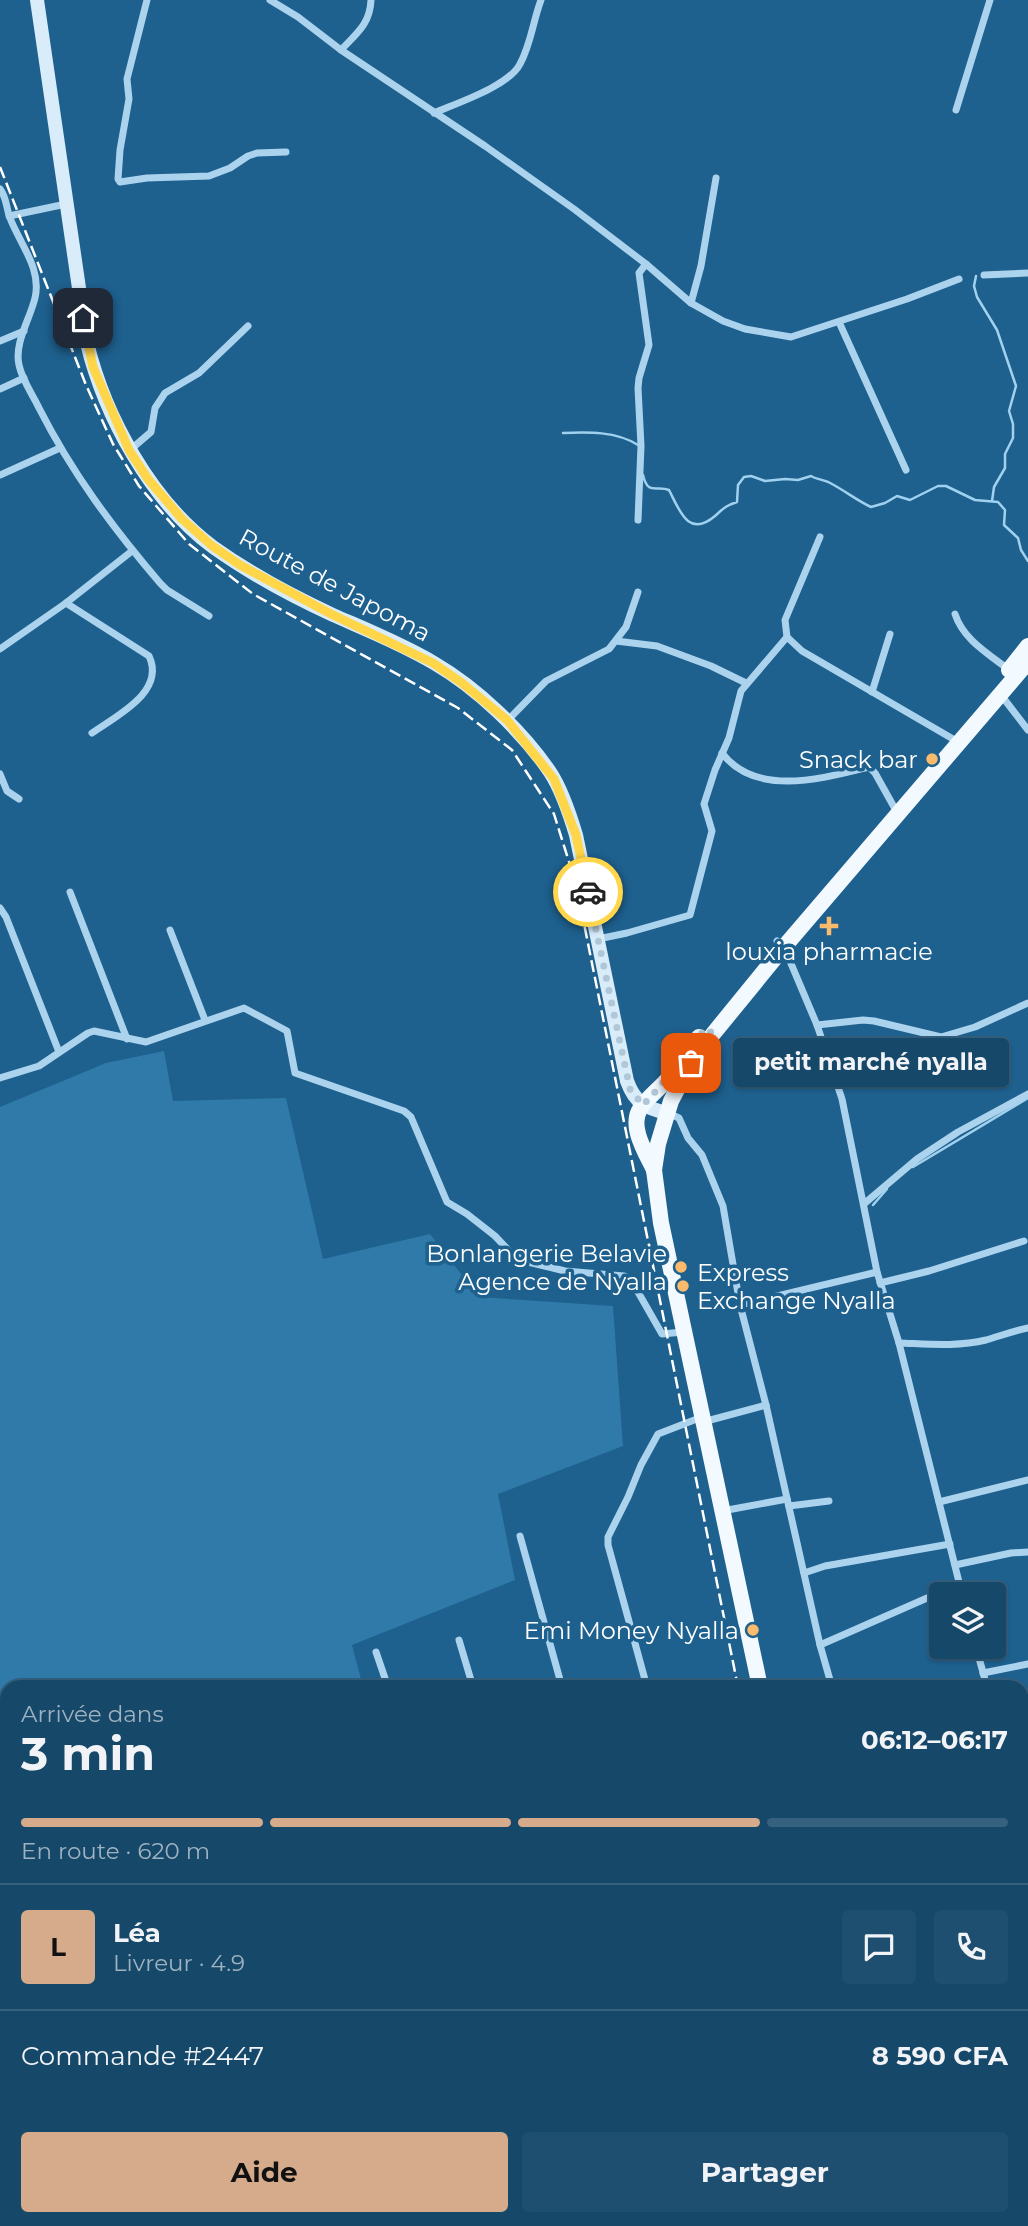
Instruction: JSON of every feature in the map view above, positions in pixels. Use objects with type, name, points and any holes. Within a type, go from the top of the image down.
[{"type":"main road","points":[[758,1680],[684,1332],[654,1170],[641,1142],[636,1117],[643,1105],[688,1058],[894,807],[1001,695],[1028,646]]},
{"type":"main road","points":[[780,944],[1013,673],[1028,662]]},
{"type":"main road","points":[[654,1170],[667,1113],[688,1058]]},
{"type":"street","name":"Route de Japoma","points":[[37,0],[90,355],[129,450],[148,479],[182,519],[211,545],[240,565],[319,608],[433,663],[455,677],[507,720],[549,771],[571,820],[627,1081],[643,1105]]},
{"type":"street","points":[[147,0],[127,79],[130,99],[120,150],[120,182],[147,178],[209,176],[257,153],[286,152]]},
{"type":"street","points":[[270,0],[563,201],[646,264],[691,303],[723,321],[745,329],[791,337],[959,279]]},
{"type":"street","points":[[341,51],[371,14],[371,0]]},
{"type":"street","points":[[434,113],[512,75],[524,56],[541,0]]},
{"type":"street","points":[[956,110],[990,0]]},
{"type":"street","points":[[691,303],[701,266],[716,178]]},
{"type":"street","points":[[0,189],[34,273],[35,296],[18,357],[24,378],[60,448],[95,503],[132,551],[167,590],[209,616]]},
{"type":"street","points":[[9,216],[66,204]]},
{"type":"street","points":[[638,520],[641,446],[639,378],[649,345],[639,273],[646,264]]},
{"type":"street","points":[[984,275],[1028,273]]},
{"type":"street","points":[[839,322],[906,470]]},
{"type":"street","points":[[129,450],[151,432],[155,408],[165,393],[199,373],[248,326]]},
{"type":"street","points":[[0,341],[24,331]]},
{"type":"street","points":[[0,389],[24,378]]},
{"type":"street","points":[[0,475],[60,448]]},
{"type":"street","points":[[820,537],[785,620],[787,637],[802,651],[956,742]]},
{"type":"street","points":[[0,649],[66,603],[132,551]]},
{"type":"street","points":[[507,720],[546,681],[602,654],[626,627],[638,592]]},
{"type":"street","points":[[66,603],[149,656],[153,664],[152,679],[142,695],[92,733]]},
{"type":"street","points":[[955,614],[958,624],[968,638],[1013,673]]},
{"type":"street","points":[[872,692],[890,634]]},
{"type":"street","points":[[598,939],[634,932],[690,915],[712,831],[704,804],[734,722],[741,691],[787,637]]},
{"type":"street","points":[[615,640],[657,646],[711,666],[746,683]]},
{"type":"street","points":[[1001,695],[1028,730]]},
{"type":"street","points":[[723,754],[727,760],[749,775],[778,781],[812,781],[869,768],[875,773],[894,807]]},
{"type":"street","points":[[0,774],[7,791],[19,799]]},
{"type":"street","points":[[70,892],[127,1039]]},
{"type":"street","points":[[0,908],[6,917],[59,1052]]},
{"type":"street","points":[[170,930],[205,1020]]},
{"type":"street","points":[[780,944],[817,1025],[842,1099],[877,1272],[960,1582]]},
{"type":"street","points":[[817,1025],[874,1021],[941,1037],[975,1027],[1028,1003]]},
{"type":"street","points":[[0,1078],[39,1066],[79,1038],[94,1031],[146,1042],[244,1008],[287,1031],[295,1073],[397,1108],[411,1117],[447,1202],[476,1221],[513,1255],[527,1262],[565,1271],[624,1276],[634,1285],[662,1334],[684,1332]]},
{"type":"street","points":[[864,1203],[917,1159],[958,1132],[1028,1094]]},
{"type":"street","points":[[643,1105],[679,1118],[688,1138],[702,1155],[723,1206],[740,1304],[830,1680]]},
{"type":"street","points":[[880,1283],[929,1271],[1024,1241]]},
{"type":"street","points":[[740,1304],[877,1272]]},
{"type":"street","points":[[898,1343],[961,1344],[987,1340],[1010,1331],[1028,1328]]},
{"type":"street","points":[[645,1680],[608,1537],[640,1465],[658,1434],[703,1419],[766,1405]]},
{"type":"street","points":[[939,1502],[1028,1480]]},
{"type":"street","points":[[722,1511],[788,1502],[829,1501]]},
{"type":"street","points":[[520,1536],[560,1680]]},
{"type":"street","points":[[804,1573],[825,1566],[950,1544]]},
{"type":"street","points":[[955,1565],[1010,1553],[1028,1552]]},
{"type":"street","points":[[820,1645],[929,1597]]},
{"type":"street","points":[[459,1640],[471,1680]]},
{"type":"street","points":[[376,1652],[386,1680]]},
{"type":"street","points":[[979,1659],[985,1680]]},
{"type":"street","points":[[983,1673],[1028,1664]]},
{"type":"shaded area","points":[[164,1051],[173,1101],[286,1098],[323,1259],[430,1234],[479,1297],[613,1306],[623,1446],[498,1494],[515,1580],[352,1645],[361,1680],[0,1680],[0,1107],[106,1063]]},
{"type":"waterway","points":[[976,276],[974,286],[977,297],[997,330],[1016,386],[1009,411],[1013,438],[1005,454],[1005,468],[994,487],[992,501]]},
{"type":"waterway","points":[[563,433],[611,435],[638,445]]},
{"type":"waterway","points":[[643,475],[650,488],[669,490],[686,519],[698,524],[706,522],[737,502],[738,485],[744,477],[751,476],[765,481],[798,480],[811,476],[830,483],[871,507],[897,496],[910,500],[938,486],[946,486],[975,500],[998,502],[1005,510],[1004,525],[1018,538],[1028,561]]},
{"type":"waterway","points":[[913,1167],[1028,1098]]},
{"type":"waterway","points":[[873,1205],[887,1189]]},
{"type":"railway","points":[[0,167],[86,385],[113,444],[139,486],[189,544],[253,594],[458,708],[512,750],[554,814],[576,884],[737,1680]]},
{"type":"way so far","points":[[588,892],[630,1089],[643,1105],[668,1079],[706,1028],[713,1034],[691,1063]]},
{"type":"place","name":"Snack bar","points":[[932,759]]},
{"type":"place","name":"louxia pharmacie","points":[[829,926]]},
{"type":"place","name":"petit marché nyalla","points":[[691,1063]]},
{"type":"place","name":"Bonlangerie Belavie Agence de Nyalla","points":[[681,1267]]},
{"type":"place","name":"Express Exchange Nyalla","points":[[683,1286]]},
{"type":"place","name":"Emi Money Nyalla","points":[[753,1630]]},
{"type":"route","points":[[83,318],[93,367],[129,450],[148,479],[182,519],[211,545],[240,565],[448,672],[507,720],[554,779],[576,835],[588,892]]}]
